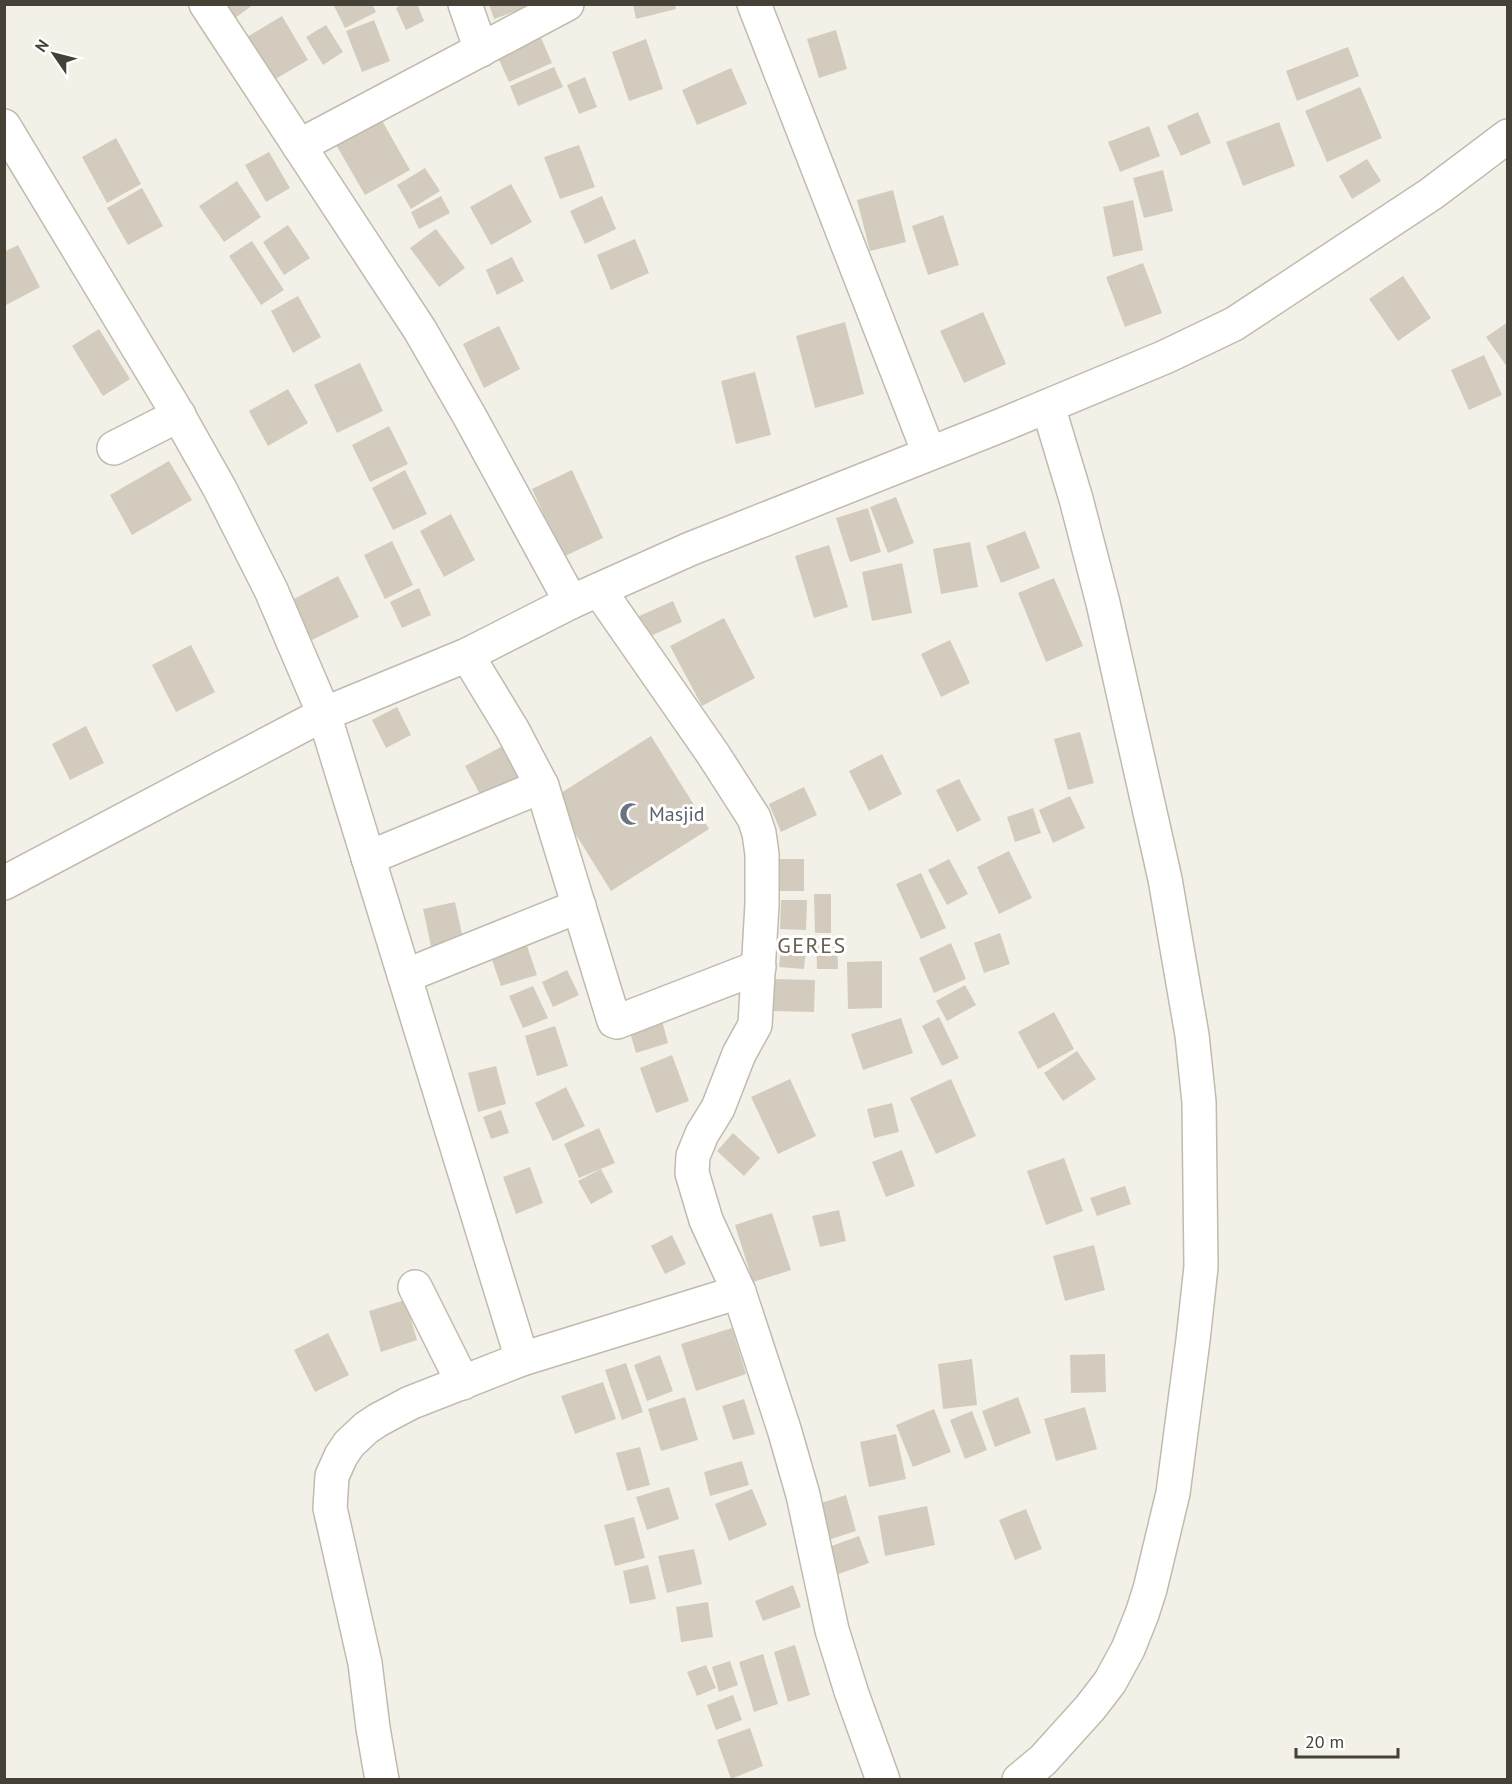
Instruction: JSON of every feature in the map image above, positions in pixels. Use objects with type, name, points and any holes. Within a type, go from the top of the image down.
[{"type":"street","points":[[206,4],[420,330],[470,417],[585,596],[688,716],[753,818],[759,833],[762,854],[755,1025],[740,1054],[718,1108],[702,1134],[693,1156],[692,1173],[706,1220],[739,1292],[784,1429],[803,1496],[832,1630],[852,1694],[883,1779]]},
{"type":"street","points":[[465,4],[481,50]]},
{"type":"street","points":[[299,146],[567,4]]},
{"type":"street","points":[[754,4],[929,453]]},
{"type":"street","points":[[4,126],[179,416],[220,489],[271,590],[324,714],[522,1359]]},
{"type":"street","points":[[4,883],[324,714],[467,655],[585,596],[690,549],[1048,406],[1165,357],[1234,324],[1431,194],[1508,136]]},
{"type":"street","points":[[1019,1779],[1042,1760],[1090,1708],[1110,1682],[1128,1649],[1142,1614],[1173,1493],[1192,1352],[1200,1267],[1199,1102],[1192,1035],[1165,879],[1103,603],[1048,406]]},
{"type":"street","points":[[114,448],[179,416]]},
{"type":"street","points":[[467,655],[512,729],[542,786],[612,1019],[616,1023],[759,967]]},
{"type":"street","points":[[368,858],[542,786]]},
{"type":"street","points":[[405,976],[579,906]]},
{"type":"street","points":[[415,1287],[463,1383]]},
{"type":"street","points":[[382,1779],[365,1663],[330,1508],[332,1476],[345,1450],[366,1428],[410,1403],[522,1359],[739,1292]]},
{"type":"building","points":[[219,4],[254,4],[231,21]]},
{"type":"building","points":[[333,4],[372,4],[376,12],[345,28]]},
{"type":"building","points":[[403,4],[417,4],[424,21],[406,30],[396,8]]},
{"type":"building","points":[[489,4],[533,4],[533,5],[494,19]]},
{"type":"building","points":[[633,4],[675,4],[676,9],[636,19]]},
{"type":"building","points":[[282,16],[308,60],[272,81],[247,37]]},
{"type":"building","points":[[374,20],[390,61],[362,72],[346,31]]},
{"type":"building","points":[[326,25],[343,52],[323,65],[306,37]]},
{"type":"building","points":[[836,30],[847,69],[819,78],[807,39]]},
{"type":"building","points":[[538,31],[552,63],[509,82],[495,51]]},
{"type":"building","points":[[646,39],[663,89],[629,101],[612,52]]},
{"type":"building","points":[[1348,47],[1359,76],[1297,101],[1286,71]]},
{"type":"building","points":[[554,67],[563,87],[518,106],[510,86]]},
{"type":"building","points":[[731,68],[747,104],[697,125],[682,90]]},
{"type":"building","points":[[585,77],[597,107],[579,114],[567,85]]},
{"type":"building","points":[[1360,87],[1382,138],[1327,162],[1305,111]]},
{"type":"building","points":[[376,110],[410,170],[365,195],[331,136]]},
{"type":"building","points":[[1198,112],[1211,143],[1181,156],[1167,126]]},
{"type":"building","points":[[1279,122],[1295,166],[1243,186],[1226,142]]},
{"type":"building","points":[[1149,126],[1160,156],[1120,172],[1108,142]]},
{"type":"building","points":[[116,138],[141,184],[107,203],[82,157]]},
{"type":"building","points":[[579,145],[595,187],[560,199],[544,157]]},
{"type":"building","points":[[269,152],[290,188],[266,202],[245,165]]},
{"type":"building","points":[[1367,159],[1381,181],[1352,199],[1339,176]]},
{"type":"building","points":[[425,168],[440,191],[411,209],[397,185]]},
{"type":"building","points":[[1163,170],[1173,211],[1144,218],[1133,178]]},
{"type":"building","points":[[237,181],[261,217],[224,242],[199,206]]},
{"type":"building","points":[[511,184],[532,222],[491,245],[470,207]]},
{"type":"building","points":[[142,188],[163,226],[128,245],[107,208]]},
{"type":"building","points":[[893,190],[906,242],[870,251],[857,200]]},
{"type":"building","points":[[441,196],[450,213],[419,229],[411,212]]},
{"type":"building","points":[[602,196],[616,229],[585,244],[570,211]]},
{"type":"building","points":[[1133,200],[1143,250],[1113,257],[1103,207]]},
{"type":"building","points":[[943,215],[959,265],[928,275],[912,226]]},
{"type":"building","points":[[288,225],[310,258],[284,275],[263,242]]},
{"type":"building","points":[[436,229],[465,268],[439,287],[410,248]]},
{"type":"building","points":[[635,239],[649,273],[611,290],[597,255]]},
{"type":"building","points":[[252,241],[284,290],[261,305],[229,256]]},
{"type":"building","points":[[18,245],[40,287],[6,305],[4,252]]},
{"type":"building","points":[[512,257],[524,281],[497,295],[486,270]]},
{"type":"building","points":[[1143,263],[1162,313],[1125,327],[1106,277]]},
{"type":"building","points":[[1403,276],[1431,318],[1398,341],[1369,299]]},
{"type":"building","points":[[298,296],[321,337],[293,353],[271,311]]},
{"type":"building","points":[[983,312],[1006,364],[964,383],[940,331]]},
{"type":"building","points":[[845,322],[864,394],[815,408],[796,336]]},
{"type":"building","points":[[1508,322],[1508,368],[1486,337]]},
{"type":"building","points":[[499,326],[520,369],[484,388],[463,344]]},
{"type":"building","points":[[99,329],[130,379],[103,396],[72,346]]},
{"type":"building","points":[[1484,355],[1502,395],[1469,410],[1451,370]]},
{"type":"building","points":[[360,363],[383,411],[337,433],[314,385]]},
{"type":"building","points":[[755,372],[771,435],[736,444],[721,381]]},
{"type":"building","points":[[288,389],[308,423],[268,446],[249,411]]},
{"type":"building","points":[[389,426],[408,464],[370,482],[352,445]]},
{"type":"building","points":[[169,461],[192,500],[132,535],[110,495]]},
{"type":"building","points":[[405,470],[427,514],[393,530],[372,488]]},
{"type":"building","points":[[572,470],[603,538],[563,557],[532,489]]},
{"type":"building","points":[[896,497],[914,543],[888,553],[870,507]]},
{"type":"building","points":[[868,508],[881,552],[850,562],[836,518]]},
{"type":"building","points":[[451,514],[475,560],[444,577],[420,531]]},
{"type":"building","points":[[1025,531],[1040,568],[1001,583],[986,546]]},
{"type":"building","points":[[392,541],[413,585],[385,599],[364,555]]},
{"type":"building","points":[[970,542],[978,587],[941,594],[933,549]]},
{"type":"building","points":[[829,545],[848,607],[814,618],[795,556]]},
{"type":"building","points":[[902,563],[912,613],[872,621],[862,572]]},
{"type":"building","points":[[338,576],[359,617],[312,640],[292,600]]},
{"type":"building","points":[[1054,578],[1083,646],[1046,662],[1018,593]]},
{"type":"building","points":[[419,588],[431,615],[402,628],[390,602]]},
{"type":"building","points":[[673,601],[682,622],[646,638],[637,617]]},
{"type":"building","points":[[724,618],[755,678],[702,706],[670,646]]},
{"type":"building","points":[[950,640],[970,683],[941,697],[921,654]]},
{"type":"building","points":[[191,645],[215,692],[176,712],[152,665]]},
{"type":"building","points":[[397,707],[411,735],[386,748],[372,720]]},
{"type":"building","points":[[86,726],[104,763],[70,780],[52,744]]},
{"type":"building","points":[[1080,732],[1094,783],[1068,790],[1054,739]]},
{"type":"building","name":"Masjid","points":[[651,736],[709,829],[611,891],[553,798]]},
{"type":"building","points":[[503,746],[521,781],[483,800],[465,766]]},
{"type":"building","points":[[882,754],[902,794],[869,811],[849,771]]},
{"type":"building","points":[[959,779],[981,820],[957,832],[936,790]]},
{"type":"building","points":[[804,787],[817,815],[781,832],[769,804]]},
{"type":"building","points":[[1070,796],[1085,828],[1053,843],[1039,810]]},
{"type":"building","points":[[1033,808],[1041,833],[1015,842],[1007,817]]},
{"type":"building","points":[[1009,851],[1032,898],[999,914],[977,867]]},
{"type":"building","points":[[775,859],[804,859],[804,891],[775,891]]},
{"type":"building","points":[[949,859],[968,894],[947,905],[928,870]]},
{"type":"building","points":[[921,873],[946,928],[921,939],[896,884]]},
{"type":"building","points":[[814,894],[831,894],[831,933],[815,933]]},
{"type":"building","points":[[781,900],[807,900],[806,930],[780,929]]},
{"type":"building","points":[[455,902],[465,948],[433,955],[423,909]]},
{"type":"building","points":[[1000,933],[1010,964],[984,973],[974,943]]},
{"type":"building","points":[[782,937],[807,939],[804,969],[779,967]]},
{"type":"building","points":[[837,938],[838,969],[817,969],[816,939]]},
{"type":"building","points":[[525,940],[537,975],[501,986],[489,951]]},
{"type":"building","points":[[951,943],[966,979],[934,993],[919,958]]},
{"type":"building","points":[[882,961],[882,1008],[848,1009],[847,962]]},
{"type":"building","points":[[567,970],[579,995],[553,1007],[542,982]]},
{"type":"building","points":[[774,979],[815,980],[814,1012],[773,1011]]},
{"type":"building","points":[[965,985],[976,1005],[947,1021],[936,1001]]},
{"type":"building","points":[[533,986],[548,1018],[523,1028],[509,996]]},
{"type":"building","points":[[1054,1012],[1074,1049],[1038,1069],[1018,1032]]},
{"type":"building","points":[[660,1013],[668,1043],[636,1053],[627,1022]]},
{"type":"building","points":[[939,1017],[959,1058],[942,1066],[922,1026]]},
{"type":"building","points":[[901,1018],[913,1053],[863,1070],[851,1034]]},
{"type":"building","points":[[555,1026],[568,1066],[537,1076],[525,1036]]},
{"type":"building","points":[[1077,1051],[1096,1079],[1063,1101],[1044,1073]]},
{"type":"building","points":[[672,1055],[689,1101],[656,1113],[640,1068]]},
{"type":"building","points":[[496,1066],[506,1104],[478,1112],[468,1073]]},
{"type":"building","points":[[790,1079],[816,1136],[778,1154],[751,1097]]},
{"type":"building","points":[[951,1079],[976,1136],[936,1154],[910,1098]]},
{"type":"building","points":[[566,1087],[585,1126],[553,1141],[535,1103]]},
{"type":"building","points":[[892,1103],[899,1132],[874,1138],[867,1109]]},
{"type":"building","points":[[501,1110],[509,1133],[491,1139],[483,1117]]},
{"type":"building","points":[[599,1128],[615,1163],[579,1178],[564,1144]]},
{"type":"building","points":[[733,1133],[760,1158],[744,1176],[717,1151]]},
{"type":"building","points":[[902,1150],[915,1186],[886,1197],[872,1162]]},
{"type":"building","points":[[1064,1158],[1083,1211],[1046,1225],[1027,1171]]},
{"type":"building","points":[[530,1167],[543,1203],[516,1214],[503,1177]]},
{"type":"building","points":[[601,1169],[613,1192],[591,1204],[578,1181]]},
{"type":"building","points":[[1125,1186],[1131,1204],[1097,1216],[1090,1198]]},
{"type":"building","points":[[839,1210],[846,1241],[820,1247],[812,1216]]},
{"type":"building","points":[[772,1213],[791,1270],[753,1282],[735,1225]]},
{"type":"building","points":[[672,1235],[686,1264],[665,1274],[651,1246]]},
{"type":"building","points":[[1094,1245],[1105,1290],[1065,1301],[1053,1256]]},
{"type":"building","points":[[405,1300],[417,1340],[381,1352],[369,1311]]},
{"type":"building","points":[[732,1328],[746,1374],[696,1391],[681,1344]]},
{"type":"building","points":[[328,1333],[349,1375],[315,1392],[294,1350]]},
{"type":"building","points":[[1105,1354],[1106,1392],[1071,1393],[1070,1355]]},
{"type":"building","points":[[660,1355],[673,1391],[647,1401],[634,1365]]},
{"type":"building","points":[[972,1359],[977,1405],[943,1409],[938,1364]]},
{"type":"building","points":[[626,1363],[643,1412],[622,1420],[605,1370]]},
{"type":"building","points":[[603,1382],[616,1419],[575,1434],[561,1396]]},
{"type":"building","points":[[685,1397],[698,1440],[661,1451],[648,1409]]},
{"type":"building","points":[[1018,1397],[1031,1433],[995,1447],[982,1411]]},
{"type":"building","points":[[744,1399],[755,1434],[733,1440],[722,1406]]},
{"type":"building","points":[[1085,1407],[1097,1449],[1056,1461],[1044,1419]]},
{"type":"building","points":[[934,1409],[951,1452],[913,1467],[896,1425]]},
{"type":"building","points":[[972,1411],[987,1450],[965,1459],[950,1420]]},
{"type":"building","points":[[896,1434],[906,1479],[869,1487],[860,1442]]},
{"type":"building","points":[[640,1447],[650,1485],[627,1491],[616,1453]]},
{"type":"building","points":[[742,1461],[749,1485],[710,1496],[704,1472]]},
{"type":"building","points":[[669,1487],[679,1519],[647,1530],[636,1497]]},
{"type":"building","points":[[752,1489],[767,1525],[729,1541],[715,1504]]},
{"type":"building","points":[[846,1495],[856,1531],[822,1542],[812,1506]]},
{"type":"building","points":[[927,1506],[935,1545],[885,1556],[878,1516]]},
{"type":"building","points":[[1026,1509],[1042,1549],[1015,1560],[999,1520]]},
{"type":"building","points":[[634,1517],[645,1558],[615,1566],[604,1525]]},
{"type":"building","points":[[859,1536],[869,1563],[836,1575],[826,1548]]},
{"type":"building","points":[[694,1549],[702,1584],[667,1593],[658,1556]]},
{"type":"building","points":[[648,1565],[656,1599],[630,1604],[623,1571]]},
{"type":"building","points":[[793,1585],[801,1607],[763,1621],[755,1601]]},
{"type":"building","points":[[708,1602],[713,1637],[681,1642],[676,1607]]},
{"type":"building","points":[[795,1645],[810,1695],[788,1702],[774,1652]]},
{"type":"building","points":[[763,1654],[778,1704],[754,1712],[739,1662]]},
{"type":"building","points":[[730,1661],[738,1685],[719,1692],[712,1667]]},
{"type":"building","points":[[706,1665],[716,1688],[697,1696],[687,1672]]},
{"type":"building","points":[[733,1695],[742,1720],[716,1730],[707,1705]]},
{"type":"building","points":[[750,1728],[763,1766],[731,1779],[717,1740]]},
{"type":"place","name":"Masjid","points":[[631,814]]},
{"type":"district","name":"GERES","points":[[812,945]]}]
